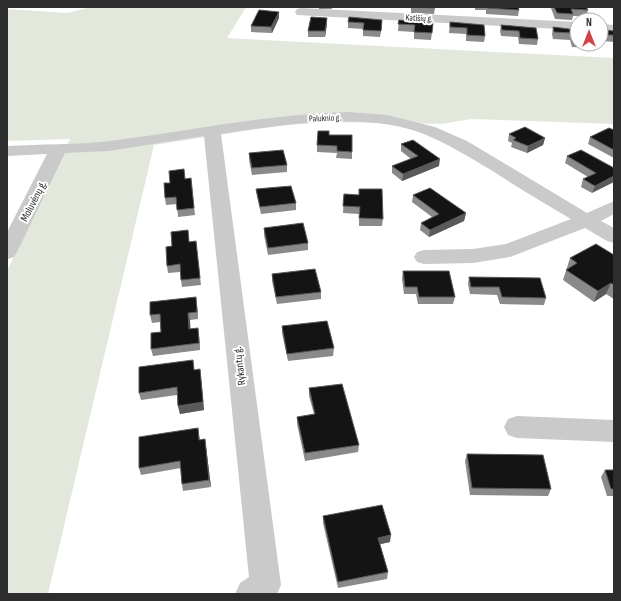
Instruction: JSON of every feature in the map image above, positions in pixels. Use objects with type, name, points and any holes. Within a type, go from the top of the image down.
[{"type":"street","name":"Katišių g.","points":[[301,12],[535,18],[569,24]]},
{"type":"street","name":"Paluknio g.","points":[[7,152],[109,146],[212,132],[247,125],[310,118],[369,118],[415,125],[461,144],[614,237]]},
{"type":"street","name":"Rykantų g.","points":[[212,132],[265,585],[251,594]]},
{"type":"street","name":"Moluvėnų g.","points":[[7,252],[58,150]]},
{"type":"street","points":[[424,257],[473,256],[510,250],[587,220],[614,207]]},
{"type":"street","points":[[517,427],[614,431]]},
{"type":"shaded area","points":[[91,7],[250,7],[245,9],[227,38],[614,58],[614,124],[471,119],[442,124],[334,122],[284,125],[154,145],[48,594],[7,594],[7,271],[70,139],[7,141],[7,9],[67,13]]},
{"type":"building","points":[[518,7],[519,10],[487,8]]},
{"type":"building","points":[[554,7],[586,7],[588,10],[571,9],[572,12],[569,12],[569,14],[557,13]]},
{"type":"building","points":[[259,10],[279,12],[271,27],[251,26]]},
{"type":"building","points":[[311,17],[327,18],[325,31],[308,31]]},
{"type":"building","points":[[349,17],[382,20],[381,31],[363,30],[364,23],[348,22]]},
{"type":"building","points":[[399,20],[433,23],[432,33],[414,32],[415,25],[398,24]]},
{"type":"building","points":[[450,22],[484,25],[485,36],[467,35],[467,28],[450,27]]},
{"type":"building","points":[[501,25],[536,28],[538,39],[520,38],[519,31],[502,30]]},
{"type":"building","points":[[553,27],[569,29],[569,33],[554,32]]},
{"type":"building","points":[[609,31],[614,31],[614,35],[609,35]]},
{"type":"building","points":[[525,127],[545,138],[528,146],[513,140],[516,138],[509,134]]},
{"type":"building","points":[[609,128],[614,130],[614,150],[590,137]]},
{"type":"building","points":[[318,131],[329,131],[329,135],[352,135],[352,152],[337,151],[337,146],[317,145]]},
{"type":"building","points":[[413,140],[440,159],[403,174],[392,166],[418,156],[401,144]]},
{"type":"building","points":[[283,150],[287,165],[252,168],[249,153]]},
{"type":"building","points":[[581,150],[614,168],[614,176],[595,186],[583,179],[596,173],[567,156]]},
{"type":"building","points":[[184,169],[185,179],[191,178],[194,208],[177,210],[176,197],[165,198],[164,183],[170,183],[169,171]]},
{"type":"building","points":[[291,186],[296,203],[260,207],[256,189]]},
{"type":"building","points":[[430,188],[466,213],[430,230],[421,223],[439,214],[413,195]]},
{"type":"building","points":[[359,189],[382,189],[383,219],[359,218],[360,207],[343,206],[344,194],[359,195]]},
{"type":"building","points":[[303,223],[308,243],[268,248],[264,228]]},
{"type":"building","points":[[188,230],[189,242],[196,241],[200,278],[181,280],[180,264],[167,266],[166,247],[172,246],[171,232]]},
{"type":"building","points":[[596,244],[614,255],[614,285],[611,283],[598,291],[566,270],[577,263],[570,258]]},
{"type":"building","points":[[315,269],[321,292],[276,297],[272,274]]},
{"type":"building","points":[[403,271],[449,271],[455,297],[419,297],[417,287],[405,287]]},
{"type":"building","points":[[469,277],[540,278],[546,298],[502,297],[499,287],[471,287]]},
{"type":"building","points":[[196,297],[197,312],[188,313],[189,329],[198,328],[199,343],[151,349],[151,333],[161,332],[160,314],[150,315],[150,302]]},
{"type":"building","points":[[327,321],[334,348],[287,354],[282,326]]},
{"type":"building","points":[[193,360],[194,370],[200,369],[203,402],[178,406],[177,387],[139,393],[139,367]]},
{"type":"building","points":[[342,384],[359,445],[305,453],[297,417],[315,414],[309,388]]},
{"type":"building","points":[[198,428],[199,440],[205,439],[209,480],[182,484],[180,461],[139,468],[139,437]]},
{"type":"building","points":[[467,454],[543,455],[551,489],[472,488]]},
{"type":"building","points":[[605,470],[614,470],[614,489],[611,489]]},
{"type":"building","points":[[382,505],[391,535],[378,538],[388,572],[338,582],[323,516]]}]
